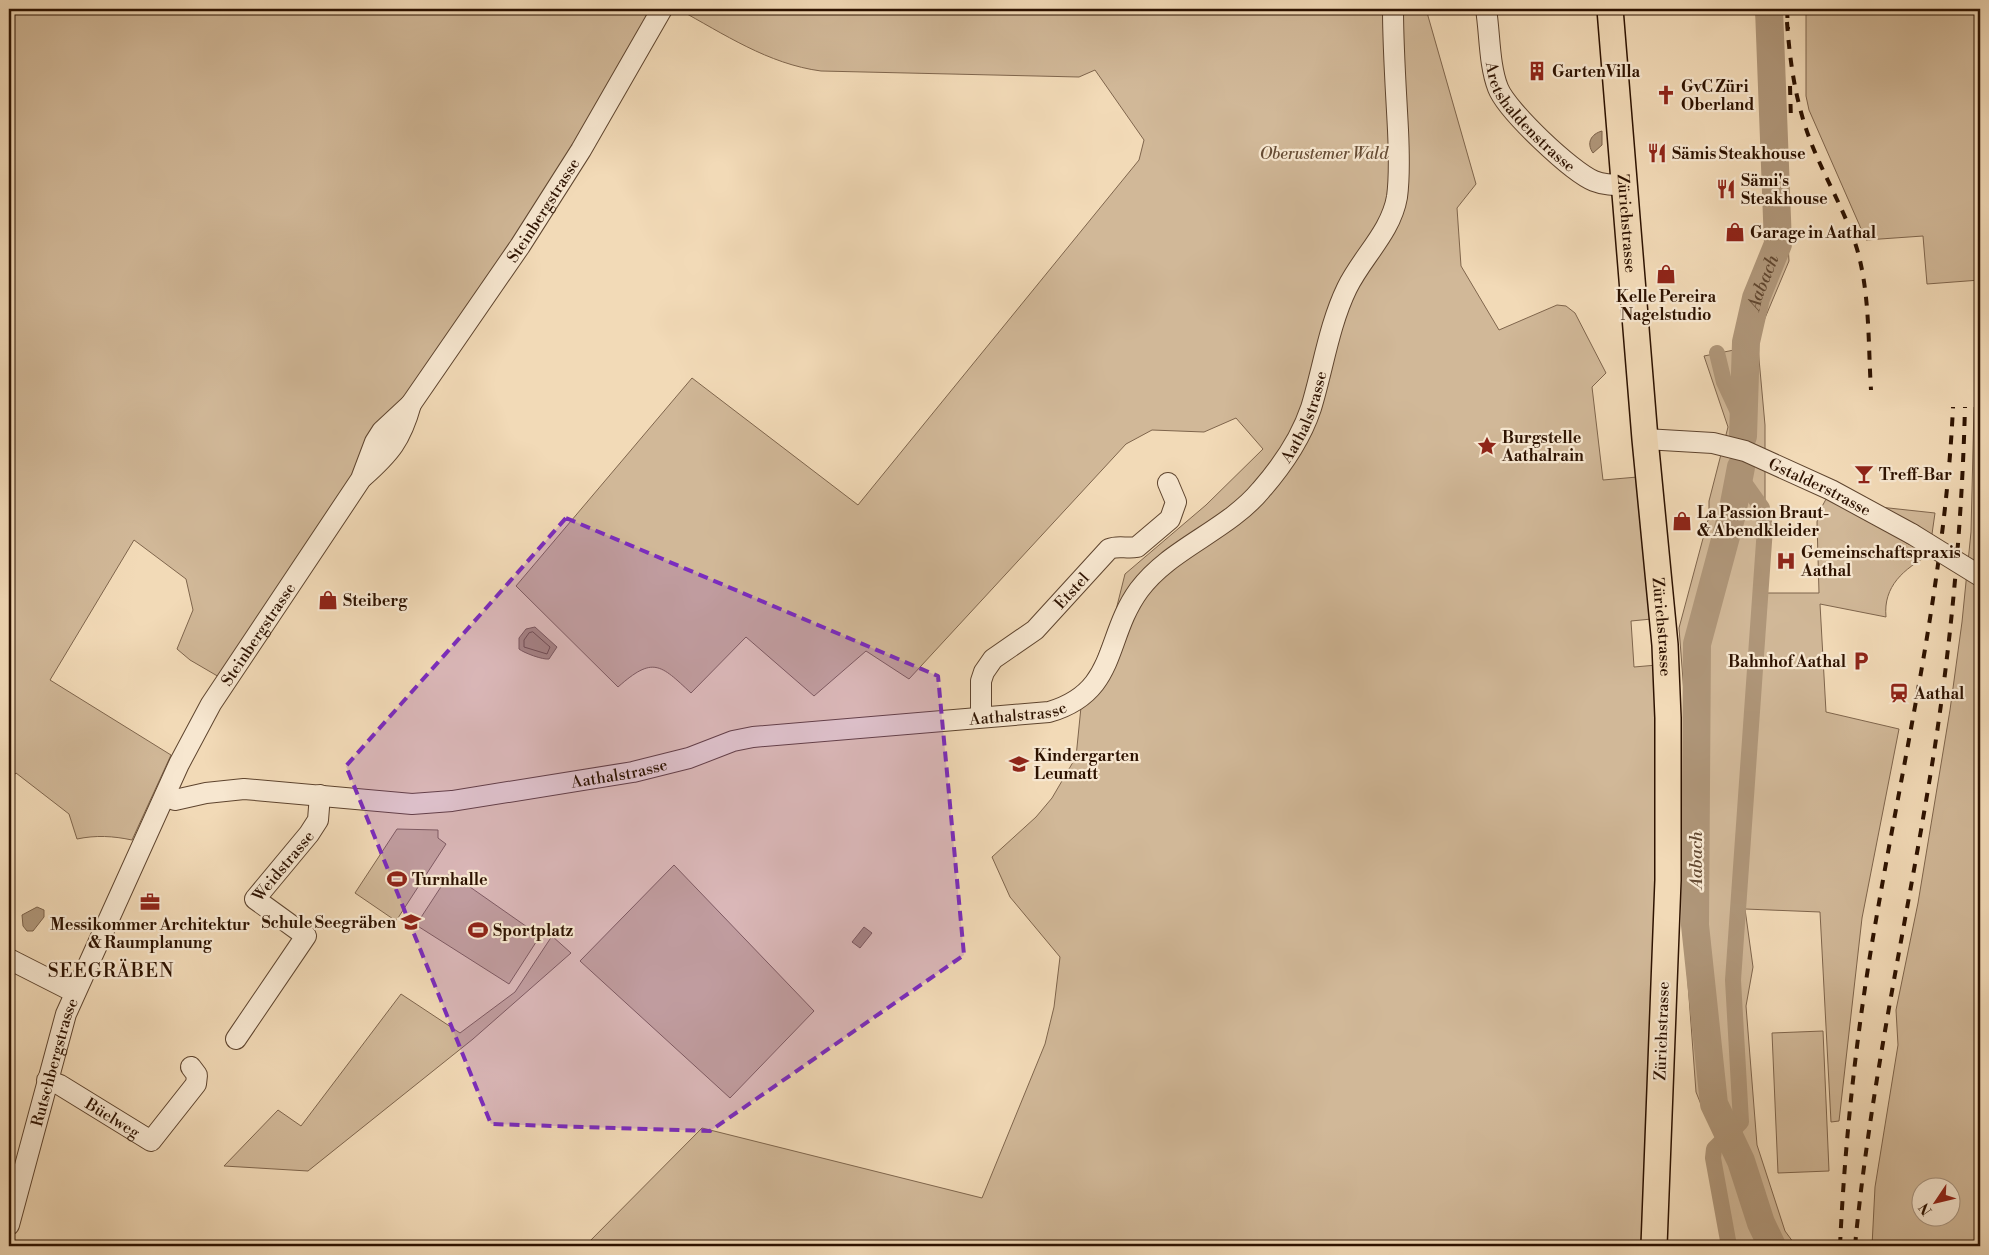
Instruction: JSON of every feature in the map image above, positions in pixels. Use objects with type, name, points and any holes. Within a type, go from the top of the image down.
[{"type":"main road","name":"Zürichstrasse","points":[[1610,9],[1645,439],[1665,655],[1669,776],[1668,880],[1654,1246]]},
{"type":"street","name":"Steinbergstrasse","points":[[165,796],[196,729],[361,479],[375,442],[382,431],[411,404],[545,206],[581,150],[662,9]]},
{"type":"street","name":"Aathalstrasse","points":[[165,796],[175,800],[206,793],[244,789],[412,804],[452,800],[632,772],[689,758],[733,741],[753,737],[981,716],[1049,712],[1067,707],[1082,698],[1094,686],[1130,604],[1149,578],[1180,553],[1234,517],[1264,488],[1289,452],[1310,410],[1347,288],[1385,228],[1396,200],[1399,163],[1393,9]]},
{"type":"street","name":"Aretshaldenstrasse","points":[[1486,9],[1495,77],[1498,88],[1508,105],[1578,172],[1604,184],[1624,185]]},
{"type":"street","name":"Gstalderstrasse","points":[[1645,439],[1713,443],[1745,451],[1838,494],[1912,534],[1980,576]]},
{"type":"street","name":"Etstel","points":[[981,716],[981,681],[984,672],[993,659],[1035,630],[1109,550],[1117,546],[1137,547],[1170,519],[1176,502],[1168,483]]},
{"type":"street","name":"Weidstrasse","points":[[236,1039],[306,936],[255,899],[309,834],[318,820],[320,795]]},
{"type":"street","name":"Rutschbergstrasse","points":[[9,1225],[57,1042],[74,992],[165,796]]},
{"type":"street","points":[[9,959],[74,992]]},
{"type":"street","name":"Büelweg","points":[[47,1080],[60,1085],[151,1141],[196,1084],[196,1075],[191,1067]]},
{"type":"highlighted area","points":[[566,518],[938,676],[964,955],[710,1131],[491,1124],[346,766]]},
{"type":"green space","points":[[9,9],[662,9],[226,681],[190,660],[177,649],[193,610],[186,579],[134,540],[50,680],[171,755],[132,840],[105,836],[77,839],[69,814],[16,773],[9,781]]},
{"type":"green space","name":"Oberustemer Wald","points":[[678,9],[1426,9],[1476,184],[1457,208],[1461,266],[1499,330],[1557,305],[1566,306],[1575,313],[1606,373],[1592,387],[1603,480],[1649,476],[1662,618],[1631,621],[1634,667],[1657,665],[1657,875],[1641,1246],[585,1246],[702,1128],[982,1198],[1045,1044],[1054,1007],[1060,957],[1010,897],[992,857],[1036,817],[1052,798],[1076,757],[1082,697],[1116,610],[1125,574],[1206,505],[1263,449],[1236,418],[1204,432],[1152,430],[1126,444],[909,679],[866,651],[814,696],[746,637],[691,693],[664,670],[656,668],[640,671],[618,687],[516,586],[692,378],[858,505],[1139,160],[1144,140],[1095,70],[1079,77],[821,71],[783,62],[765,55],[729,38]]},
{"type":"green space","points":[[1756,9],[1779,9],[1781,116],[1789,261],[1757,337],[1765,425],[1765,528],[1760,593],[1819,593],[1817,522],[1819,512],[1831,490],[1861,505],[1935,513],[1929,555],[1911,566],[1892,587],[1886,606],[1886,617],[1820,604],[1826,712],[1899,729],[1862,918],[1839,1121],[1831,1122],[1820,912],[1745,909],[1753,967],[1746,1006],[1757,1145],[1785,1231],[1796,1246],[1726,1246],[1710,1161],[1711,1149],[1720,1139],[1706,1117],[1696,1092],[1684,929],[1684,693],[1679,628],[1709,516],[1709,501],[1728,427],[1704,356],[1734,350],[1739,320],[1768,242]]},
{"type":"green space","points":[[1806,9],[1980,9],[1980,280],[1927,284],[1923,236],[1866,240],[1809,110],[1806,96]]},
{"type":"green space","points":[[1974,407],[1980,407],[1980,1246],[1872,1246],[1875,1187],[1898,1045],[1896,1010],[1918,903],[1950,710],[1962,622],[1971,532]]},
{"type":"green space","name":"Turnhalle","points":[[397,829],[438,830],[438,838],[446,844],[396,921],[355,893]]},
{"type":"green space","points":[[674,865],[814,1011],[730,1098],[580,961]]},
{"type":"green space","name":"Sportplatz","points":[[450,873],[540,936],[509,984],[416,925]]},
{"type":"green space","points":[[552,936],[571,953],[473,1039],[308,1171],[224,1166],[278,1110],[301,1126],[401,994],[460,1033],[515,992]]},
{"type":"green space","points":[[1823,1031],[1829,1171],[1778,1173],[1772,1033]]},
{"type":"water","points":[[1602,131],[1602,145],[1593,153],[1590,146],[1591,139],[1595,134]]},
{"type":"water","points":[[535,627],[557,647],[549,659],[534,656],[519,649],[519,638],[526,629]]},
{"type":"water","points":[[37,907],[44,910],[44,917],[33,931],[27,931],[23,926],[22,915]]},
{"type":"water","points":[[864,927],[872,933],[860,948],[852,942]]},
{"type":"waterway","name":"Aabach","points":[[1743,436],[1746,342],[1756,298],[1778,244],[1769,9]]},
{"type":"waterway","points":[[1717,353],[1724,382],[1744,425]]},
{"type":"waterway","name":"Aabach","points":[[1741,467],[1732,514],[1697,644],[1695,925],[1714,1104],[1741,1161],[1761,1223],[1772,1246]]},
{"type":"waterway","points":[[1729,1246],[1713,1158],[1714,1149],[1741,1122],[1733,980],[1765,528],[1762,508],[1740,477]]},
{"type":"railway","points":[[1787,9],[1788,29]]},
{"type":"railway","points":[[1787,22],[1792,69],[1806,130],[1842,210],[1857,249],[1861,266],[1868,319],[1871,390]]},
{"type":"railway","points":[[1790,86],[1791,121]]},
{"type":"railway","points":[[1840,1246],[1845,1164],[1858,1042],[1869,961],[1933,601],[1949,472],[1953,407]]},
{"type":"railway","points":[[1855,1246],[1880,1058],[1925,808],[1941,704],[1959,535],[1965,407]]},
{"type":"place","name":"GartenVilla","points":[[1537,71]]},
{"type":"place","name":"GvC Züri Oberland","points":[[1666,95]]},
{"type":"place","name":"Sämis Steakhouse","points":[[1657,153]]},
{"type":"place","name":"Sämi's Steakhouse","points":[[1726,189]]},
{"type":"place","name":"Garage in Aathal","points":[[1735,232]]},
{"type":"place","name":"Kelle Pereira Nagelstudio","points":[[1666,274]]},
{"type":"place","name":"Burgstelle Aathalrain","points":[[1487,446]]},
{"type":"place","name":"Treff-Bar","points":[[1864,474]]},
{"type":"place","name":"La Passion Braut- & Abendkleider","points":[[1682,521]]},
{"type":"place","name":"Gemeinschaftspraxis Aathal","points":[[1786,561]]},
{"type":"place","name":"Steiberg","points":[[328,600]]},
{"type":"place","name":"Bahnhof Aathal","points":[[1861,661]]},
{"type":"place","name":"Aathal","points":[[1899,693]]},
{"type":"place","name":"Kindergarten Leumatt","points":[[1019,764]]},
{"type":"place","name":"Turnhalle","points":[[397,879]]},
{"type":"place","name":"Messikommer Architektur & Raumplanung","points":[[150,902]]},
{"type":"place","name":"Schule Seegräben","points":[[411,922]]},
{"type":"place","name":"Sportplatz","points":[[478,930]]},
{"type":"district","name":"SEEGRÄBEN","points":[[111,970]]}]
